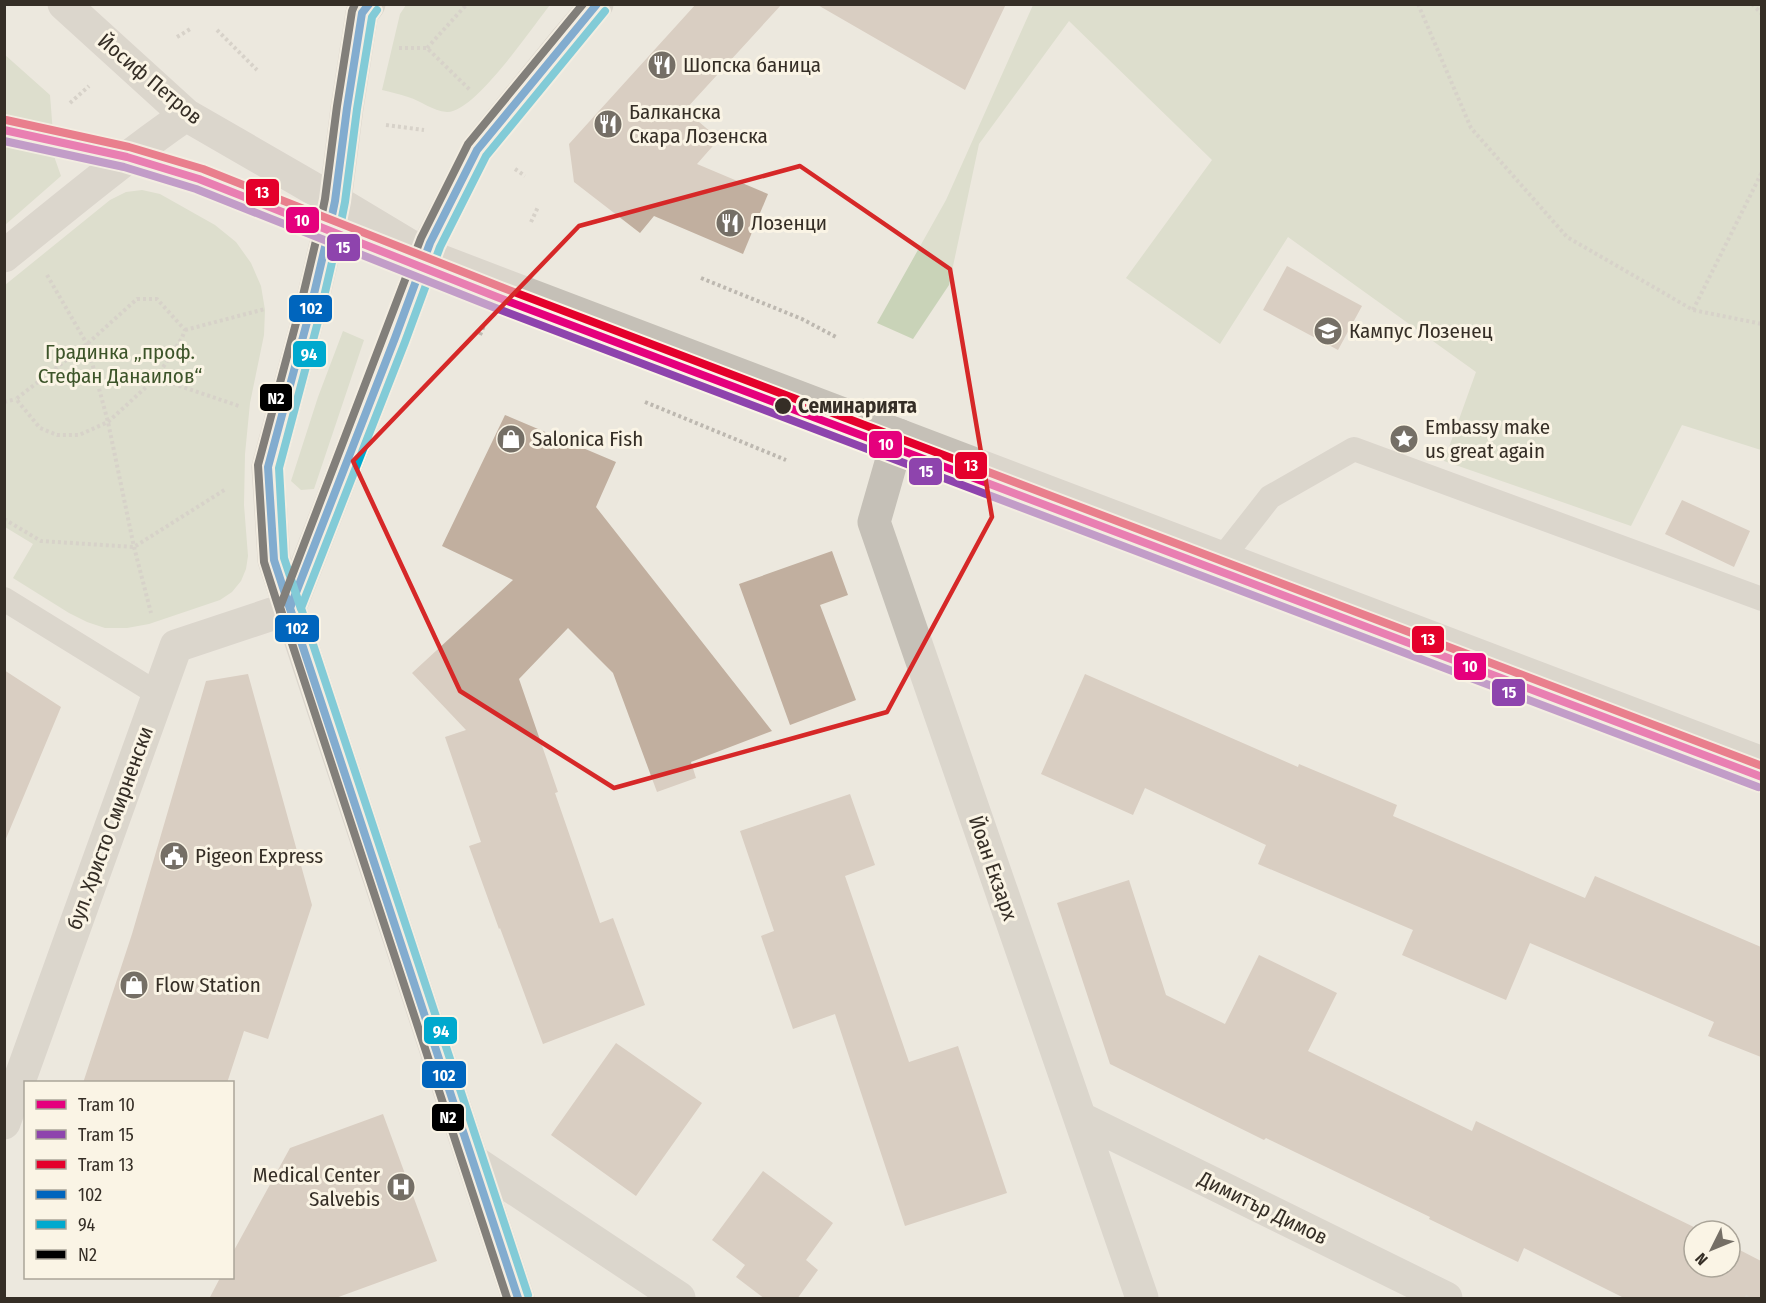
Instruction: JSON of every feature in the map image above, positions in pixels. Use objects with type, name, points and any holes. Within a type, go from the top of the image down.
[{"type":"street","name":"Йосиф Петров","points":[[64,4],[186,115],[425,255],[1761,764]]},
{"type":"street","points":[[369,4],[362,13],[335,201],[310,311],[268,467],[274,560],[518,1299]]},
{"type":"street","points":[[290,608],[396,338],[425,255],[477,150],[597,4]]},
{"type":"street","points":[[15,248],[101,177],[186,115]]},
{"type":"street","name":"Йоан Екзарх","points":[[899,435],[874,522],[1142,1299]]},
{"type":"street","name":"бул. Христо Смирненски","points":[[4,1123],[176,646],[290,608]]},
{"type":"street","name":"Димитър Димов","points":[[1080,1118],[1446,1299]]},
{"type":"street","points":[[473,1161],[679,1299]]},
{"type":"lane","points":[[1226,560],[1230,548],[1270,497],[1354,449],[1761,599]]},
{"type":"lane","points":[[4,599],[158,694]]},
{"type":"path","points":[[427,48],[467,4]]},
{"type":"path","points":[[1418,4],[1471,128],[1567,237],[1693,310],[1761,324]]},
{"type":"path","points":[[1752,4],[1761,14]]},
{"type":"path","points":[[177,37],[192,28]]},
{"type":"path","points":[[217,30],[257,70]]},
{"type":"path","points":[[391,48],[427,48],[477,96]]},
{"type":"path","points":[[70,103],[89,86]]},
{"type":"path","points":[[386,125],[424,130]]},
{"type":"path","points":[[514,168],[525,176]]},
{"type":"path","points":[[1693,310],[1761,172]]},
{"type":"path","points":[[531,222],[538,207]]},
{"type":"path","points":[[15,248],[87,344],[108,422],[134,547],[152,615]]},
{"type":"path","points":[[701,278],[802,319],[836,337]]},
{"type":"path","points":[[4,402],[16,399],[87,344],[137,299],[157,299],[185,330]]},
{"type":"path","points":[[185,330],[274,306]]},
{"type":"path","points":[[16,399],[40,428],[57,435],[79,435],[108,422],[156,378],[185,330]]},
{"type":"path","points":[[156,378],[240,406]]},
{"type":"path","points":[[645,402],[786,460]]},
{"type":"path","points":[[4,519],[41,541],[134,547],[231,485]]},
{"type":"highlighted area","points":[[800,166],[950,269],[992,517],[887,712],[614,788],[460,691],[353,461],[579,226]]},
{"type":"green space","points":[[406,5],[550,5],[487,84],[459,109],[447,112],[382,90],[400,14]]},
{"type":"green space","points":[[1033,5],[1761,5],[1761,450],[1682,425],[1631,526],[1444,461],[1476,372],[1288,237],[1220,344],[1126,278],[1212,160],[1069,21],[979,144],[949,285],[913,339],[877,323],[946,200]]},
{"type":"green space","points":[[4,54],[50,95],[55,159],[61,176],[5,225]]},
{"type":"green space","name":"Градинка „проф. Стефан Данаилов“","points":[[142,190],[160,194],[215,225],[236,242],[251,263],[261,286],[265,310],[264,335],[250,403],[245,454],[244,505],[248,556],[241,581],[232,592],[220,600],[149,624],[127,628],[105,628],[69,613],[13,578],[33,544],[5,527],[5,285],[110,200],[126,192]]},
{"type":"green space","points":[[343,331],[364,340],[314,489],[301,490],[291,481],[318,397]]},
{"type":"building","points":[[696,4],[782,4],[685,110],[719,139],[697,164],[768,194],[743,254],[654,216],[640,233],[574,182],[569,144]]},
{"type":"building","points":[[816,4],[1006,4],[965,90]]},
{"type":"building","points":[[1287,266],[1362,306],[1338,350],[1263,310]]},
{"type":"building","points":[[505,415],[616,462],[596,507],[772,731],[691,762],[696,778],[657,792],[613,673],[568,628],[519,679],[600,923],[613,918],[645,1005],[543,1044],[469,846],[481,842],[445,737],[466,730],[412,673],[513,580],[442,546]]},
{"type":"building","points":[[1682,500],[1750,531],[1734,567],[1665,534]]},
{"type":"building","points":[[832,551],[848,595],[820,605],[856,700],[790,725],[739,584]]},
{"type":"building","points":[[4,670],[61,707],[5,841],[4,841]]},
{"type":"building","points":[[248,674],[312,905],[268,1039],[244,1031],[228,1081],[84,1081],[132,934],[206,681]]},
{"type":"building","points":[[1085,674],[1298,767],[1299,764],[1397,805],[1393,816],[1585,898],[1595,876],[1761,947],[1761,1057],[1708,1036],[1714,1022],[1530,943],[1506,1000],[1402,955],[1413,930],[1258,864],[1266,845],[1145,788],[1133,815],[1041,774]]},
{"type":"building","points":[[850,794],[875,865],[845,876],[909,1062],[958,1046],[1007,1193],[905,1226],[835,1014],[793,1029],[761,936],[774,931],[740,831]]},
{"type":"building","points":[[1129,880],[1166,995],[1225,1024],[1259,955],[1337,993],[1308,1051],[1472,1131],[1476,1121],[1682,1221],[1682,1279],[1742,1279],[1742,1251],[1761,1261],[1761,1299],[1626,1299],[1524,1248],[1518,1262],[1429,1219],[1430,1217],[1266,1138],[1264,1140],[1110,1064],[1057,903]]},
{"type":"building","points":[[616,1043],[702,1103],[636,1196],[551,1135]]},
{"type":"building","points":[[383,1114],[437,1261],[333,1299],[209,1299],[219,1279],[234,1279],[234,1250],[290,1148]]},
{"type":"building","points":[[763,1171],[833,1223],[806,1260],[818,1270],[797,1299],[765,1299],[736,1277],[745,1265],[712,1240]]},
{"type":"tram line","name":"13","points":[[6,120],[129,147],[203,169],[501,287],[1762,766]]},
{"type":"tram line","name":"10","points":[[4,130],[127,157],[199,179],[497,297],[1762,777]]},
{"type":"tram line","name":"15","points":[[4,141],[124,167],[196,189],[493,307],[1758,787]]},
{"type":"transit line","name":"N2","points":[[281,615],[264,562],[258,465],[319,228],[352,11],[355,4]]},
{"type":"transit line","name":"102","points":[[291,612],[274,560],[268,467],[329,230],[362,13],[369,4]]},
{"type":"transit line","name":"N2","points":[[507,1298],[280,607],[421,238],[468,144],[583,4]]},
{"type":"transit line","name":"102","points":[[518,1298],[290,608],[430,243],[477,150],[597,4]]},
{"type":"transit line","name":"94","points":[[301,609],[284,558],[279,468],[339,232],[372,17],[377,10]]},
{"type":"transit line","name":"94","points":[[528,1295],[301,608],[440,247],[486,156],[605,11]]},
{"type":"place","name":"Шопска баница","points":[[662,65]]},
{"type":"place","name":"Балканска Скара Лозенска","points":[[608,124]]},
{"type":"place","name":"Лозенци","points":[[730,223]]},
{"type":"place","name":"Кампус Лозенец","points":[[1328,331]]},
{"type":"place","name":"Семинарията","points":[[783,406]]},
{"type":"place","name":"Salonica Fish","points":[[511,439]]},
{"type":"place","name":"Embassy make us great again","points":[[1404,439]]},
{"type":"place","name":"Pigeon Express","points":[[174,856]]},
{"type":"place","name":"Flow Station","points":[[134,985]]},
{"type":"place","name":"Medical Center Salvebis","points":[[401,1187]]}]
